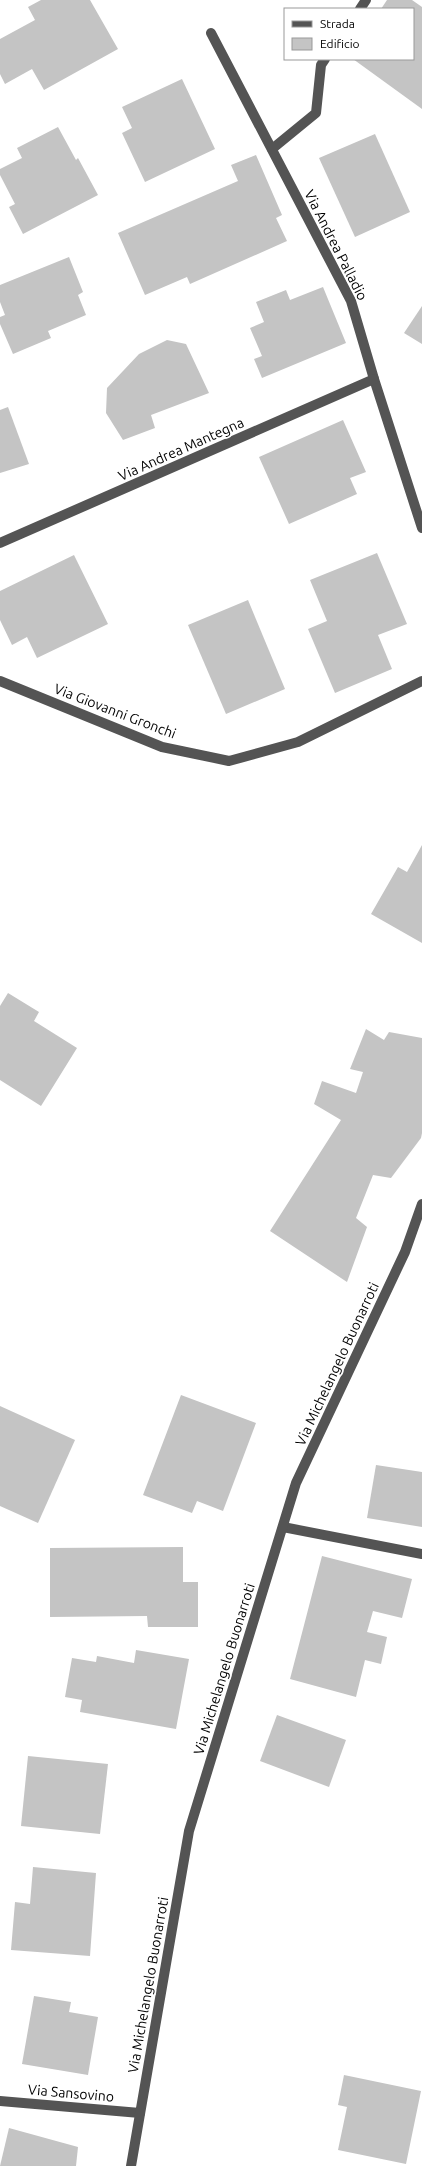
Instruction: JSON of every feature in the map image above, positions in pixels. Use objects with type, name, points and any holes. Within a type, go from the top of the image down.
[{"type":"street","name":"Via Andrea Palladio","points":[[210,33],[351,301],[374,379],[422,528]]},
{"type":"street","points":[[272,149],[316,113],[321,65],[324,60]]},
{"type":"street","name":"Via Andrea Mantegna","points":[[0,544],[374,379]]},
{"type":"street","name":"Via Giovanni Gronchi","points":[[0,681],[162,747],[229,761],[298,742],[422,681]]},
{"type":"street","name":"Via Michelangelo Buonarroti","points":[[131,2166],[189,1831],[296,1483],[405,1252],[422,1204]]},
{"type":"street","points":[[283,1527],[422,1554]]},
{"type":"street","name":"Via Sansovino","points":[[0,2101],[140,2113]]},
{"type":"building","points":[[41,0],[90,0],[118,49],[44,90],[32,69],[5,84],[0,74],[0,39],[35,20],[28,7]]},
{"type":"building","points":[[387,0],[412,0],[422,7],[422,109],[354,60],[414,60],[414,8],[382,8]]},
{"type":"building","points":[[182,79],[215,149],[145,182],[122,133],[132,128],[122,107]]},
{"type":"building","points":[[58,127],[76,160],[78,158],[98,195],[23,234],[9,207],[15,204],[0,175],[0,169],[22,158],[17,148]]},
{"type":"building","points":[[375,134],[410,212],[355,237],[319,158]]},
{"type":"building","points":[[256,155],[282,215],[276,218],[287,241],[190,284],[187,277],[145,295],[118,233],[238,181],[231,165]]},
{"type":"building","points":[[69,257],[83,292],[78,295],[86,315],[48,331],[51,338],[13,354],[0,324],[0,317],[5,315],[0,302],[0,285]]},
{"type":"building","points":[[323,287],[346,343],[262,378],[254,359],[262,356],[250,328],[264,322],[256,302],[286,290],[290,300]]},
{"type":"building","points":[[422,306],[422,344],[404,333]]},
{"type":"building","points":[[167,340],[186,344],[209,393],[151,415],[155,428],[123,440],[106,413],[107,388],[139,354]]},
{"type":"building","points":[[8,407],[29,464],[0,473],[0,410]]},
{"type":"building","points":[[343,420],[366,472],[350,478],[357,494],[289,524],[259,457]]},
{"type":"building","points":[[377,553],[407,624],[378,635],[392,669],[335,693],[308,629],[327,621],[310,580]]},
{"type":"building","points":[[74,555],[108,624],[37,658],[27,637],[12,645],[0,620],[0,591]]},
{"type":"building","points":[[248,600],[285,689],[226,714],[188,625]]},
{"type":"building","points":[[422,845],[422,943],[371,914],[398,867],[407,872]]},
{"type":"building","points":[[8,993],[39,1012],[34,1021],[77,1048],[41,1106],[0,1080],[0,1006]]},
{"type":"building","points":[[366,1029],[384,1040],[389,1032],[422,1038],[422,1133],[421,1138],[391,1178],[373,1175],[356,1218],[367,1227],[347,1282],[270,1231],[341,1120],[314,1104],[322,1081],[356,1093],[363,1072],[350,1069]]},
{"type":"building","points":[[181,1395],[256,1423],[223,1511],[197,1501],[192,1513],[143,1495]]},
{"type":"building","points":[[0,1406],[75,1440],[38,1523],[0,1506]]},
{"type":"building","points":[[376,1465],[422,1472],[422,1527],[367,1518]]},
{"type":"building","points":[[183,1547],[183,1582],[198,1582],[198,1627],[148,1627],[147,1616],[50,1617],[50,1548]]},
{"type":"building","points":[[322,1556],[412,1579],[402,1618],[373,1611],[367,1632],[387,1637],[381,1664],[365,1660],[356,1697],[290,1679]]},
{"type":"building","points":[[136,1650],[189,1659],[176,1729],[80,1712],[82,1700],[65,1697],[72,1658],[96,1662],[97,1656],[134,1663]]},
{"type":"building","points":[[277,1715],[346,1740],[329,1787],[260,1761]]},
{"type":"building","points":[[28,1756],[108,1764],[100,1834],[21,1826]]},
{"type":"building","points":[[33,1867],[96,1873],[90,1956],[11,1950],[15,1902],[30,1904]]},
{"type":"building","points":[[34,1996],[71,2002],[69,2012],[98,2017],[88,2075],[22,2064]]},
{"type":"building","points":[[344,2075],[421,2091],[406,2164],[338,2150],[347,2107],[338,2105]]},
{"type":"building","points":[[9,2128],[78,2147],[76,2166],[0,2166]]}]
